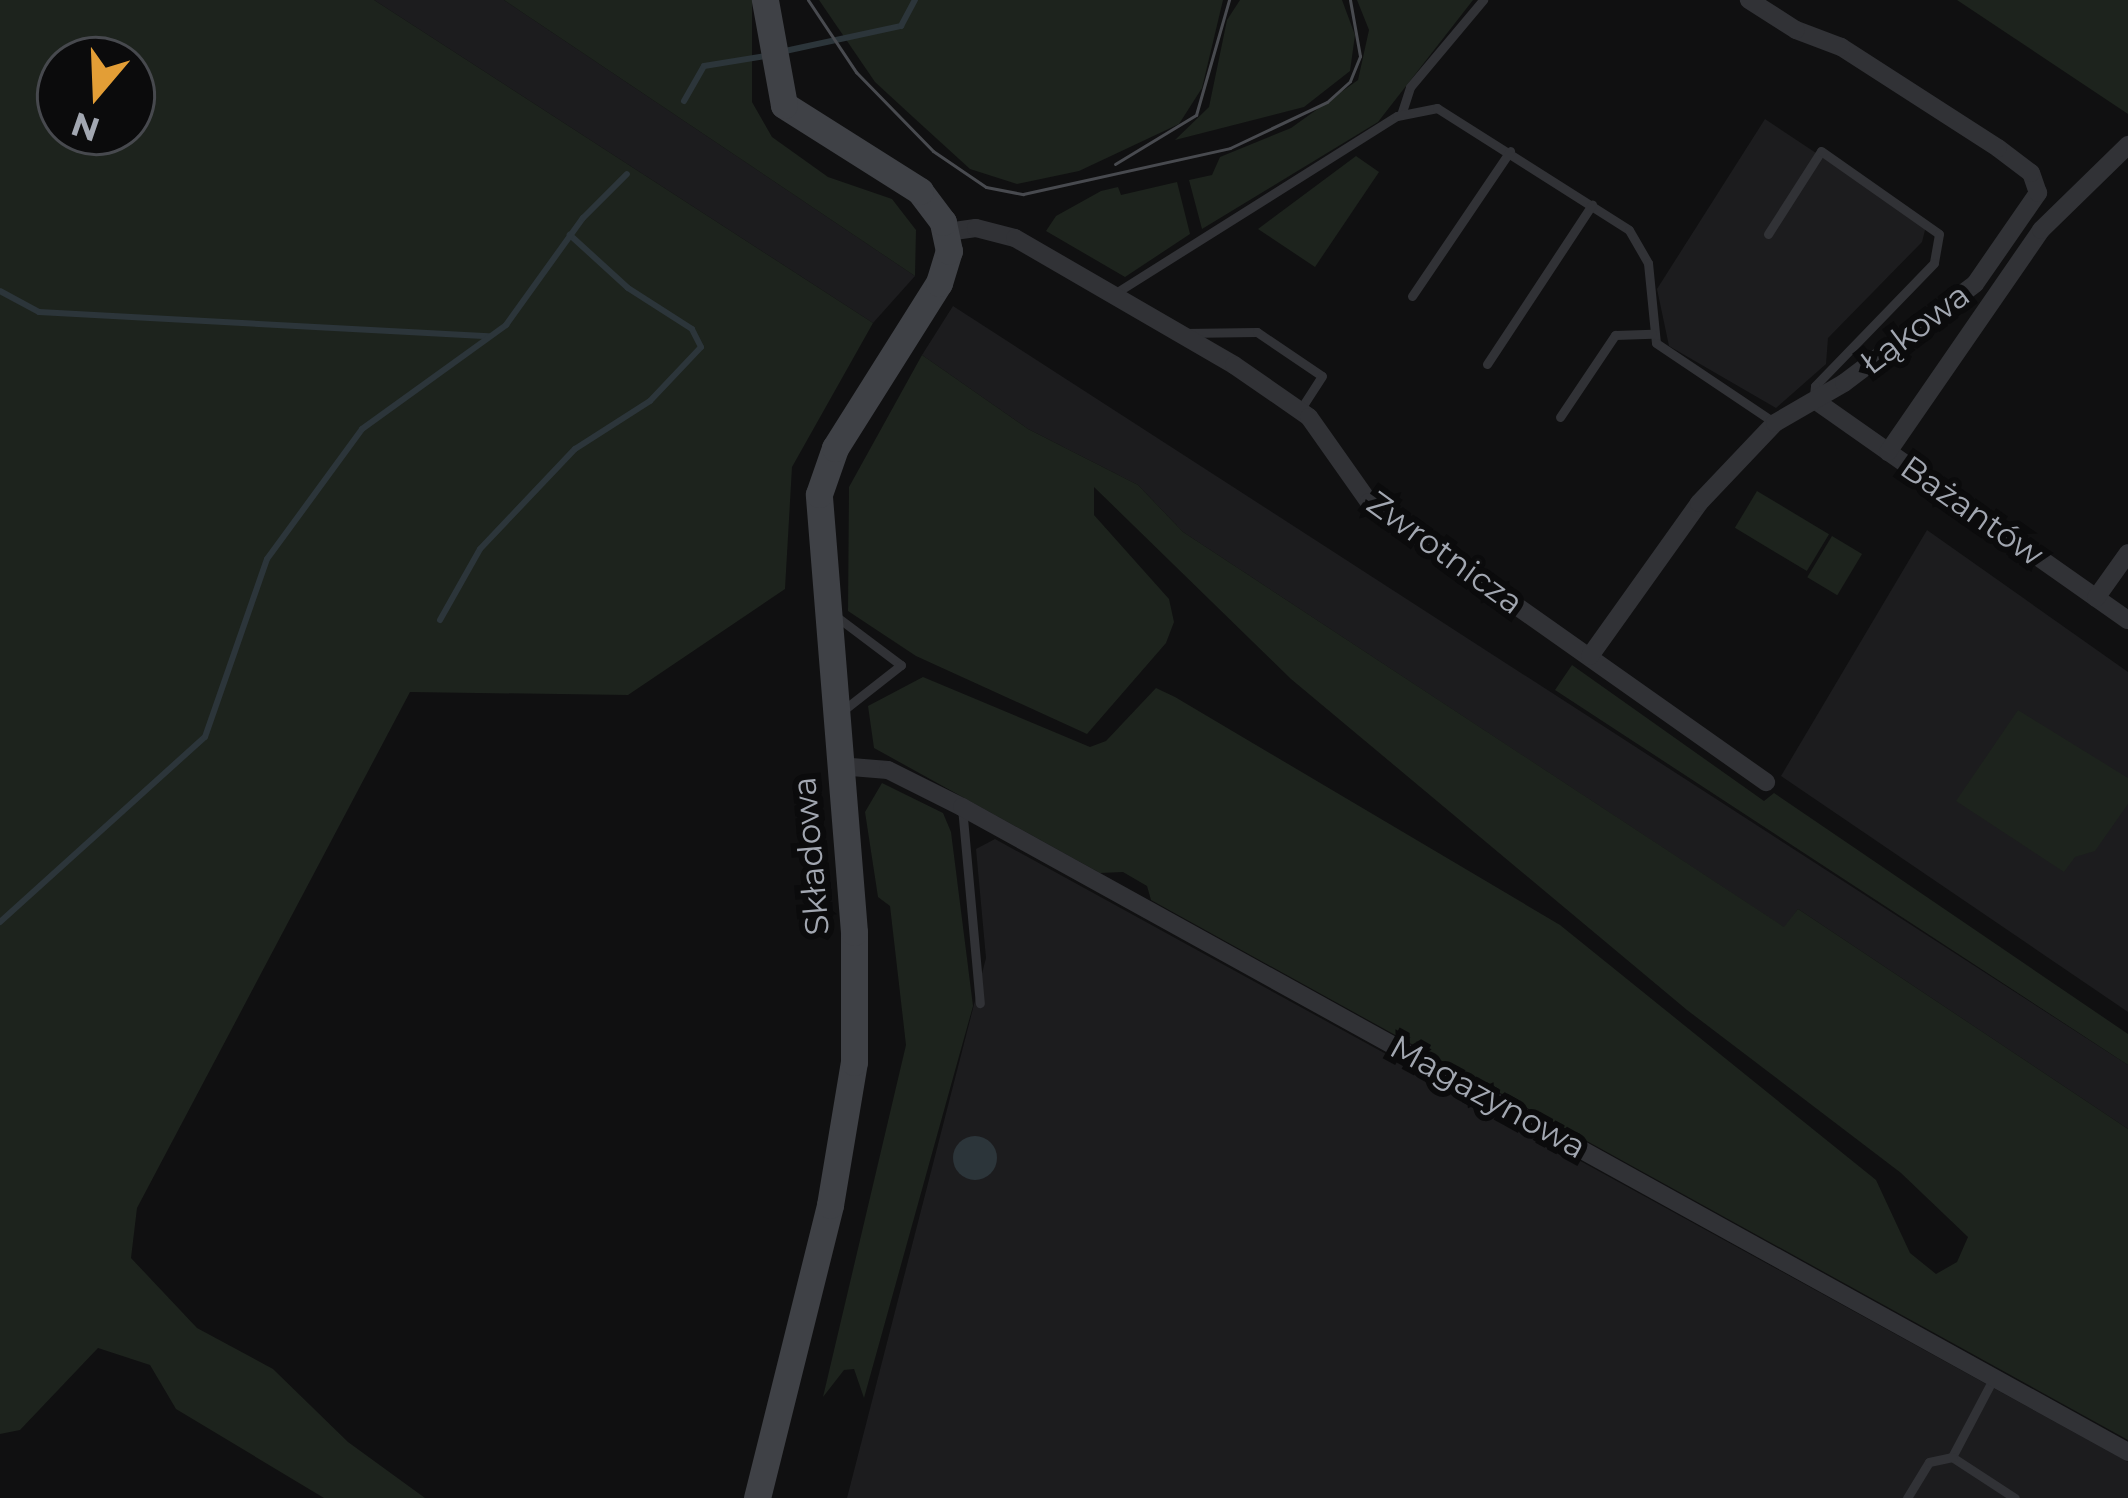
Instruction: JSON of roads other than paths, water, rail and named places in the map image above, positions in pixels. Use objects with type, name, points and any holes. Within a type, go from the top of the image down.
[{"type":"main road","points":[[765,0],[774,77],[793,114],[910,183],[947,232]]},
{"type":"main road","name":"Składowa","points":[[757,1498],[851,1093],[855,958],[823,606],[823,479],[943,276],[947,232]]},
{"type":"street","name":"Łąkowa","points":[[1590,656],[1699,503],[1775,423],[1816,401],[1976,284],[2038,183],[1998,148],[1841,47],[1796,31],[1749,0]]},
{"type":"street","points":[[1888,452],[2041,230],[2128,145]]},
{"type":"street","name":"Zwrotnicza","points":[[947,232],[997,231],[1183,333],[1300,410],[1369,502],[1766,782]]},
{"type":"street","name":"Bażantów","points":[[1816,401],[2128,620]]},
{"type":"street","points":[[2096,598],[2128,553]]},
{"type":"street","name":"Magazynowa","points":[[839,766],[888,770],[962,807],[1992,1381],[2128,1452]]},
{"type":"lane","points":[[1401,115],[1410,87],[1484,0]]},
{"type":"lane","points":[[1114,294],[1401,115],[1428,106],[1448,111],[1592,205],[1641,245],[1652,334],[1672,358],[1775,423]]},
{"type":"lane","points":[[1768,234],[1821,151],[1939,234],[1934,263],[1815,386],[1816,401]]},
{"type":"lane","points":[[1412,296],[1510,152]]},
{"type":"lane","points":[[1487,364],[1592,205]]},
{"type":"lane","points":[[1183,333],[1246,330],[1273,343],[1322,376],[1300,410]]},
{"type":"lane","points":[[1560,417],[1615,335],[1652,334]]},
{"type":"lane","points":[[823,606],[901,665],[835,717]]},
{"type":"lane","points":[[962,807],[980,1003]]},
{"type":"lane","points":[[1952,1457],[1992,1381]]},
{"type":"lane","points":[[1907,1498],[1929,1462],[1952,1457],[2015,1498]]},
{"type":"waterway","points":[[785,51],[901,26],[915,0]]},
{"type":"waterway","points":[[684,101],[704,66],[766,56]]},
{"type":"waterway","points":[[0,922],[205,737],[267,559],[362,429],[506,325],[583,218],[627,174]]},
{"type":"waterway","points":[[440,620],[480,549],[575,449],[650,401],[701,347],[692,329],[628,288],[570,235]]},
{"type":"waterway","points":[[0,291],[39,312],[488,336]]},
{"type":"tram line","points":[[808,0],[856,72],[933,151],[986,187],[1023,194],[1230,148],[1327,102],[1350,81],[1360,56],[1350,0]]},
{"type":"tram line","points":[[1115,164],[1196,115],[1229,0]]}]
